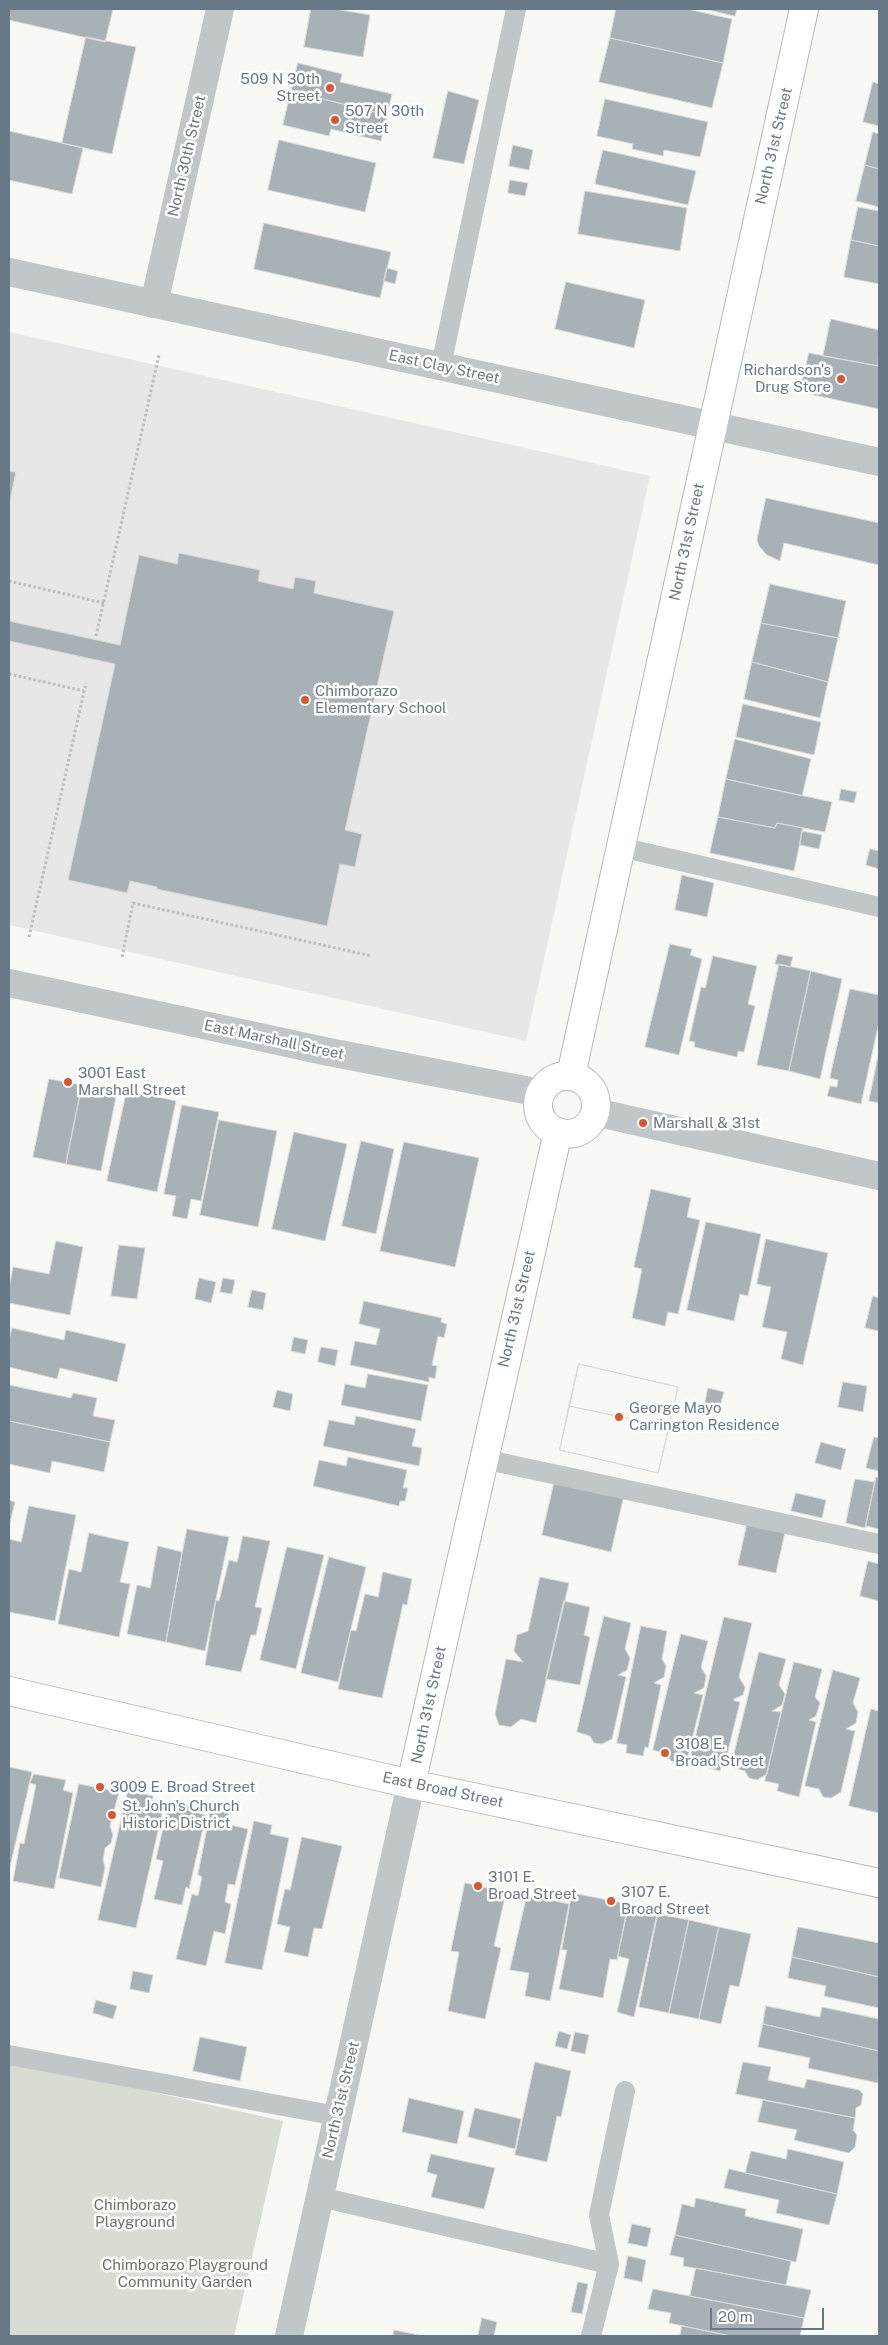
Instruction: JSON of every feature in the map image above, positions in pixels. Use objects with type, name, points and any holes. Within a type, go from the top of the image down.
[{"type":"street","name":"North 30th Street","points":[[154,304],[220,9]]},
{"type":"street","name":"North 31st Street","points":[[571,1076],[804,9]]},
{"type":"street","name":"East Clay Street","points":[[9,272],[879,462]]},
{"type":"street","name":"East Marshall Street","points":[[10,988],[540,1093]]},
{"type":"street","points":[[571,1076],[588,1084],[594,1092],[595,1112],[592,1120],[577,1132],[558,1132],[543,1121],[539,1112],[540,1093],[553,1079],[571,1076]]},
{"type":"street","points":[[595,1112],[879,1176]]},
{"type":"street","name":"North 31st Street","points":[[289,2336],[558,1132]]},
{"type":"street","name":"East Broad Street","points":[[9,1691],[411,1784],[879,1883]]},
{"type":"lane","points":[[441,366],[516,9]]},
{"type":"lane","points":[[620,847],[879,906]]},
{"type":"lane","points":[[484,1459],[879,1544]]},
{"type":"lane","points":[[9,2055],[337,2116]]},
{"type":"lane","points":[[591,2336],[609,2264],[599,2215],[625,2091]]},
{"type":"lane","points":[[320,2197],[609,2264]]},
{"type":"path","points":[[96,636],[159,355]]},
{"type":"path","points":[[9,581],[104,603]]},
{"type":"path","points":[[9,674],[84,691]]},
{"type":"path","points":[[29,937],[86,683]]},
{"type":"path","points":[[122,957],[133,904],[372,956]]},
{"type":"shaded area","name":"Chimborazo Elementary School","points":[[9,332],[650,476],[526,1041],[9,925]]},
{"type":"green space","name":"Chimborazo Playground","points":[[9,2060],[283,2121],[234,2336],[9,2336]]},
{"type":"building","points":[[9,9],[113,9],[105,42],[9,20]]},
{"type":"building","points":[[311,9],[335,9],[370,15],[363,57],[304,47]]},
{"type":"building","points":[[616,9],[687,9],[732,19],[723,63],[610,38]]},
{"type":"building","points":[[705,9],[737,9],[735,16]]},
{"type":"building","points":[[86,37],[136,47],[112,154],[62,143]]},
{"type":"building","points":[[610,38],[723,63],[712,108],[599,82]]},
{"type":"building","name":"509 N 30th Street","points":[[298,63],[342,74],[340,82],[392,94],[387,115],[291,91]]},
{"type":"building","points":[[873,82],[879,84],[879,126],[863,122]]},
{"type":"building","name":"507 N 30th Street","points":[[291,91],[387,115],[381,141],[331,129],[329,136],[283,125]]},
{"type":"building","points":[[448,91],[479,100],[464,164],[433,158]]},
{"type":"building","points":[[605,99],[708,122],[700,157],[664,150],[663,156],[632,149],[633,144],[597,136]]},
{"type":"building","points":[[9,131],[83,148],[72,194],[9,180]]},
{"type":"building","points":[[873,132],[879,134],[879,169],[865,165]]},
{"type":"building","points":[[279,140],[376,163],[365,212],[268,190]]},
{"type":"building","points":[[513,145],[533,150],[529,170],[509,166]]},
{"type":"building","points":[[603,150],[696,171],[688,205],[595,184]]},
{"type":"building","points":[[865,165],[879,169],[879,207],[856,201]]},
{"type":"building","points":[[510,180],[528,183],[525,196],[508,193]]},
{"type":"building","points":[[585,191],[687,208],[680,251],[578,234]]},
{"type":"building","points":[[858,207],[879,211],[879,246],[851,240]]},
{"type":"building","points":[[264,223],[391,252],[380,298],[254,269]]},
{"type":"building","points":[[851,240],[879,246],[879,284],[844,277]]},
{"type":"building","points":[[387,268],[398,271],[395,284],[384,281]]},
{"type":"building","points":[[566,282],[645,300],[634,348],[555,329]]},
{"type":"building","points":[[831,319],[879,330],[878,366],[823,356]]},
{"type":"building","name":"Richardson's Drug Store","points":[[809,353],[879,366],[879,409],[800,392]]},
{"type":"building","points":[[9,471],[16,472],[9,505]]},
{"type":"building","points":[[766,498],[879,523],[879,565],[784,543],[780,561],[767,555],[759,546],[757,540]]},
{"type":"building","points":[[179,553],[260,570],[258,581],[293,589],[295,577],[316,581],[314,593],[394,611],[345,830],[362,834],[355,867],[340,864],[327,926],[157,889],[157,887],[130,881],[127,893],[68,880],[115,664],[9,641],[9,621],[120,645],[139,555],[177,564]]},
{"type":"building","points":[[770,584],[846,601],[838,638],[761,623]]},
{"type":"building","points":[[761,623],[838,638],[828,682],[752,662]]},
{"type":"building","points":[[752,662],[828,682],[820,718],[744,699]]},
{"type":"building","points":[[743,704],[821,722],[814,755],[736,737]]},
{"type":"building","points":[[735,739],[811,759],[802,796],[726,779]]},
{"type":"building","points":[[726,779],[832,802],[825,832],[777,823],[775,828],[718,817]]},
{"type":"building","points":[[841,789],[857,792],[854,803],[839,800]]},
{"type":"building","points":[[718,817],[775,828],[777,823],[803,828],[794,871],[710,853]]},
{"type":"building","points":[[802,831],[822,835],[819,849],[800,845]]},
{"type":"building","points":[[870,849],[879,851],[879,869],[866,865]]},
{"type":"building","points":[[682,875],[714,883],[707,917],[675,910]]},
{"type":"building","points":[[670,944],[692,949],[690,955],[702,959],[679,1055],[645,1047]]},
{"type":"building","points":[[778,954],[793,957],[790,967],[775,964]]},
{"type":"building","points":[[713,956],[757,966],[748,1004],[755,1006],[744,1052],[738,1051],[737,1057],[694,1047],[695,1042],[689,1041],[701,987],[705,988]]},
{"type":"building","points":[[779,964],[811,971],[789,1071],[757,1065]]},
{"type":"building","points":[[811,971],[842,979],[820,1079],[789,1071]]},
{"type":"building","points":[[850,989],[879,995],[879,1022],[861,1104],[827,1096],[830,1086],[837,1087],[838,1080],[830,1078]]},
{"type":"building","points":[[879,1052],[879,1103],[869,1101]]},
{"type":"building","points":[[49,1079],[82,1085],[66,1164],[33,1157]]},
{"type":"building","points":[[82,1085],[117,1092],[101,1171],[66,1164]]},
{"type":"building","points":[[127,1090],[176,1101],[157,1192],[107,1181]]},
{"type":"building","points":[[182,1105],[219,1112],[201,1201],[191,1199],[187,1219],[172,1216],[176,1196],[164,1194]]},
{"type":"building","points":[[219,1120],[277,1131],[258,1227],[200,1215]]},
{"type":"building","points":[[294,1132],[347,1144],[325,1241],[272,1229]]},
{"type":"building","points":[[361,1141],[394,1149],[376,1234],[342,1226]]},
{"type":"building","points":[[404,1142],[479,1158],[455,1267],[380,1251]]},
{"type":"building","points":[[651,1189],[691,1198],[687,1217],[700,1220],[678,1314],[668,1312],[665,1326],[632,1318],[642,1269],[634,1267]]},
{"type":"building","points":[[706,1222],[761,1234],[748,1296],[740,1294],[734,1321],[687,1310]]},
{"type":"building","points":[[766,1239],[828,1253],[803,1365],[781,1359],[787,1332],[762,1327],[771,1287],[757,1284]]},
{"type":"building","points":[[56,1241],[83,1247],[70,1315],[9,1303],[9,1289],[13,1267],[49,1274]]},
{"type":"building","points":[[119,1245],[145,1248],[137,1299],[111,1296]]},
{"type":"building","points":[[199,1278],[216,1282],[211,1303],[195,1299]]},
{"type":"building","points":[[223,1278],[235,1280],[232,1294],[220,1292]]},
{"type":"building","points":[[252,1290],[266,1293],[263,1310],[248,1307]]},
{"type":"building","points":[[873,1296],[879,1298],[879,1331],[865,1328]]},
{"type":"building","points":[[364,1301],[442,1318],[441,1322],[447,1324],[444,1338],[438,1336],[432,1365],[437,1366],[435,1379],[429,1377],[429,1382],[350,1365],[355,1341],[376,1345],[380,1329],[359,1324]]},
{"type":"building","points":[[12,1328],[64,1340],[66,1330],[126,1344],[117,1382],[60,1368],[57,1379],[9,1367],[9,1341]]},
{"type":"building","points":[[294,1337],[308,1340],[305,1354],[291,1351]]},
{"type":"building","points":[[321,1347],[338,1350],[335,1366],[318,1362]]},
{"type":"building","name":"George Mayo Carrington Residence","points":[[579,1364],[678,1387],[658,1473],[560,1450]]},
{"type":"building","points":[[579,1364],[678,1387],[669,1427],[569,1406]]},
{"type":"building","points":[[368,1374],[428,1385],[421,1421],[341,1405],[345,1384],[365,1388]]},
{"type":"building","points":[[843,1382],[867,1386],[863,1412],[838,1407]]},
{"type":"building","points":[[9,1385],[71,1398],[73,1393],[97,1398],[93,1416],[115,1420],[110,1442],[9,1421]]},
{"type":"building","points":[[708,1388],[724,1392],[720,1406],[705,1403]]},
{"type":"building","points":[[277,1390],[293,1394],[290,1411],[273,1407]]},
{"type":"building","points":[[569,1406],[669,1427],[658,1473],[560,1450]]},
{"type":"building","points":[[356,1416],[416,1429],[412,1446],[422,1448],[419,1466],[323,1446],[329,1420],[354,1425]]},
{"type":"building","points":[[9,1421],[110,1442],[104,1472],[52,1461],[50,1473],[9,1464]]},
{"type":"building","points":[[874,1437],[879,1438],[879,1471],[866,1468]]},
{"type":"building","points":[[821,1442],[846,1449],[841,1470],[815,1463]]},
{"type":"building","points":[[348,1457],[407,1470],[403,1488],[408,1488],[405,1501],[400,1501],[399,1506],[313,1486],[319,1460],[346,1466]]},
{"type":"building","points":[[876,1477],[879,1478],[879,1529],[866,1526]]},
{"type":"building","points":[[555,1479],[624,1495],[611,1552],[542,1535]]},
{"type":"building","points":[[855,1479],[875,1482],[865,1528],[846,1523]]},
{"type":"building","points":[[796,1493],[826,1500],[822,1518],[791,1511]]},
{"type":"building","points":[[9,1500],[15,1502],[9,1527]]},
{"type":"building","points":[[29,1506],[76,1515],[55,1621],[9,1612],[9,1539],[21,1542]]},
{"type":"building","points":[[747,1524],[785,1532],[776,1573],[738,1565]]},
{"type":"building","points":[[187,1529],[229,1537],[205,1651],[166,1642]]},
{"type":"building","points":[[89,1533],[129,1542],[120,1582],[130,1584],[119,1637],[58,1624],[69,1569],[81,1572]]},
{"type":"building","points":[[243,1536],[270,1541],[255,1607],[262,1608],[256,1635],[251,1635],[241,1672],[205,1665],[216,1600],[219,1601],[229,1560],[237,1562]]},
{"type":"building","points":[[158,1546],[182,1552],[166,1642],[127,1634],[137,1585],[150,1588]]},
{"type":"building","points":[[287,1547],[324,1555],[296,1669],[260,1660]]},
{"type":"building","points":[[329,1557],[366,1567],[338,1682],[301,1673]]},
{"type":"building","points":[[868,1561],[879,1564],[879,1601],[860,1596]]},
{"type":"building","points":[[383,1572],[412,1579],[407,1605],[403,1604],[382,1698],[338,1689],[351,1630],[356,1631],[365,1594],[378,1597]]},
{"type":"building","points":[[540,1577],[569,1583],[536,1723],[521,1719],[511,1727],[499,1725],[495,1714],[506,1659],[523,1662],[514,1651],[517,1635],[528,1631]]},
{"type":"building","points":[[564,1601],[590,1607],[584,1635],[590,1637],[580,1685],[546,1679]]},
{"type":"building","points":[[604,1616],[631,1623],[625,1649],[630,1658],[627,1670],[618,1675],[626,1677],[612,1739],[602,1744],[594,1743],[590,1736],[577,1732]]},
{"type":"building","points":[[724,1617],[752,1623],[739,1677],[745,1687],[743,1695],[734,1699],[734,1701],[740,1702],[725,1763],[722,1763],[720,1771],[705,1767],[707,1760],[691,1756]]},
{"type":"building","points":[[641,1626],[667,1631],[662,1659],[666,1666],[664,1677],[654,1683],[661,1685],[648,1748],[645,1747],[643,1756],[626,1753],[627,1745],[617,1743]]},
{"type":"building","points":[[681,1634],[708,1641],[701,1667],[706,1676],[704,1688],[694,1693],[703,1695],[688,1756],[679,1762],[671,1761],[667,1754],[653,1750]]},
{"type":"building","points":[[759,1652],[786,1659],[779,1685],[785,1694],[782,1705],[772,1711],[781,1712],[767,1774],[757,1780],[749,1778],[745,1771],[731,1767]]},
{"type":"building","points":[[794,1662],[822,1669],[815,1697],[820,1703],[816,1716],[809,1720],[816,1722],[799,1797],[777,1791],[779,1784],[765,1781]]},
{"type":"building","points":[[833,1670],[860,1678],[853,1703],[858,1712],[856,1723],[846,1729],[855,1731],[841,1792],[831,1798],[823,1797],[819,1789],[805,1786]]},
{"type":"building","points":[[871,1709],[879,1711],[879,1813],[849,1806]]},
{"type":"building","points":[[9,1767],[32,1772],[9,1871]]},
{"type":"building","points":[[34,1774],[66,1780],[63,1790],[73,1793],[54,1889],[13,1881],[20,1843],[24,1844],[36,1785],[30,1783]]},
{"type":"building","points":[[79,1784],[119,1792],[110,1826],[113,1835],[111,1843],[105,1848],[103,1860],[105,1868],[101,1887],[59,1878]]},
{"type":"building","points":[[128,1791],[153,1796],[152,1802],[164,1805],[136,1928],[98,1920]]},
{"type":"building","points":[[178,1803],[187,1804],[191,1811],[206,1815],[189,1889],[186,1887],[182,1905],[154,1899],[163,1861],[156,1859],[168,1806]]},
{"type":"building","points":[[211,1809],[229,1813],[226,1824],[248,1829],[235,1885],[228,1884],[225,1902],[231,1904],[225,1934],[214,1931],[206,1966],[176,1959],[192,1894],[198,1896],[202,1877],[198,1875]]},
{"type":"building","points":[[254,1821],[272,1825],[270,1834],[289,1838],[262,1970],[225,1963]]},
{"type":"building","points":[[302,1837],[342,1846],[322,1929],[314,1928],[308,1957],[284,1952],[290,1927],[277,1924],[285,1889],[290,1890]]},
{"type":"building","points":[[465,1883],[506,1892],[494,1946],[501,1948],[485,2019],[448,2011],[459,1952],[451,1951]]},
{"type":"building","points":[[572,1893],[628,1904],[617,1960],[610,1959],[603,1998],[559,1989],[567,1950],[562,1950]]},
{"type":"building","points":[[527,1895],[569,1904],[550,2001],[525,1996],[529,1973],[510,1970]]},
{"type":"building","points":[[628,1909],[657,1914],[634,2017],[617,2012],[629,1959],[618,1956]]},
{"type":"building","points":[[658,1914],[689,1920],[669,2013],[639,2007]]},
{"type":"building","points":[[689,1920],[719,1927],[699,2019],[669,2013]]},
{"type":"building","points":[[719,1927],[751,1934],[739,1987],[730,1985],[721,2024],[699,2019]]},
{"type":"building","points":[[798,1927],[879,1943],[879,1977],[792,1957]]},
{"type":"building","points":[[792,1957],[879,1977],[879,2008],[824,1996],[826,1986],[788,1978]]},
{"type":"building","points":[[133,1971],[153,1975],[149,1993],[130,1989]]},
{"type":"building","points":[[96,2000],[117,2006],[113,2019],[93,2013]]},
{"type":"building","points":[[766,2006],[820,2017],[822,2007],[879,2019],[879,2051],[763,2024]]},
{"type":"building","points":[[763,2024],[879,2051],[878,2083],[808,2068],[810,2058],[758,2047]]},
{"type":"building","points":[[559,2031],[571,2035],[567,2049],[555,2046]]},
{"type":"building","points":[[575,2032],[589,2035],[585,2054],[571,2051]]},
{"type":"building","points":[[200,2037],[247,2047],[240,2081],[193,2071]]},
{"type":"building","points":[[535,2062],[571,2071],[561,2117],[557,2116],[547,2162],[515,2155]]},
{"type":"building","points":[[743,2062],[771,2067],[768,2080],[804,2088],[807,2079],[859,2090],[863,2094],[861,2105],[856,2108],[855,2118],[736,2094]]},
{"type":"building","points":[[409,2098],[464,2111],[457,2144],[402,2132]]},
{"type":"building","points":[[763,2100],[855,2118],[853,2130],[857,2135],[855,2147],[849,2153],[794,2140],[797,2130],[758,2122]]},
{"type":"building","points":[[475,2108],[521,2119],[515,2149],[468,2137]]},
{"type":"building","points":[[788,2149],[844,2162],[837,2194],[745,2173],[751,2151],[786,2159]]},
{"type":"building","points":[[431,2154],[495,2168],[484,2209],[431,2197],[437,2175],[427,2172]]},
{"type":"building","points":[[729,2169],[837,2194],[829,2225],[776,2213],[779,2200],[724,2188]]},
{"type":"building","points":[[696,2198],[746,2209],[745,2216],[803,2229],[796,2262],[675,2235],[682,2204],[694,2207]]},
{"type":"building","points":[[632,2224],[651,2228],[647,2247],[628,2243]]},
{"type":"building","points":[[675,2235],[791,2261],[786,2285],[683,2266],[684,2258],[670,2255]]},
{"type":"building","points":[[628,2256],[646,2260],[642,2282],[624,2278]]},
{"type":"building","points":[[696,2268],[811,2290],[804,2318],[690,2296]]},
{"type":"building","points":[[578,2282],[588,2284],[582,2314],[571,2312]]},
{"type":"building","points":[[653,2289],[804,2318],[800,2336],[731,2336],[669,2323],[671,2313],[648,2309]]},
{"type":"building","points":[[482,2318],[497,2322],[494,2336],[478,2336]]},
{"type":"building","points":[[682,2326],[731,2336],[680,2336]]},
{"type":"building","points":[[394,2330],[424,2336],[393,2336]]},
{"type":"place","name":"509 N 30th Street","points":[[330,88]]},
{"type":"place","name":"507 N 30th Street","points":[[335,120]]},
{"type":"place","name":"Richardson's Drug Store","points":[[841,379]]},
{"type":"place","name":"Chimborazo Elementary School","points":[[305,700]]},
{"type":"place","name":"3001 East Marshall Street","points":[[68,1082]]},
{"type":"place","name":"Marshall & 31st","points":[[643,1123]]},
{"type":"place","name":"George Mayo Carrington Residence","points":[[619,1417]]},
{"type":"place","name":"3108 E. Broad Street","points":[[665,1753]]},
{"type":"place","name":"3009 E. Broad Street","points":[[100,1787]]},
{"type":"place","name":"St. John's Church Historic District","points":[[112,1815]]},
{"type":"place","name":"3101 E. Broad Street","points":[[478,1886]]},
{"type":"place","name":"3107 E. Broad Street","points":[[611,1901]]},
{"type":"park label","name":"Chimborazo Playground Community Garden","points":[[185,2274]]}]
